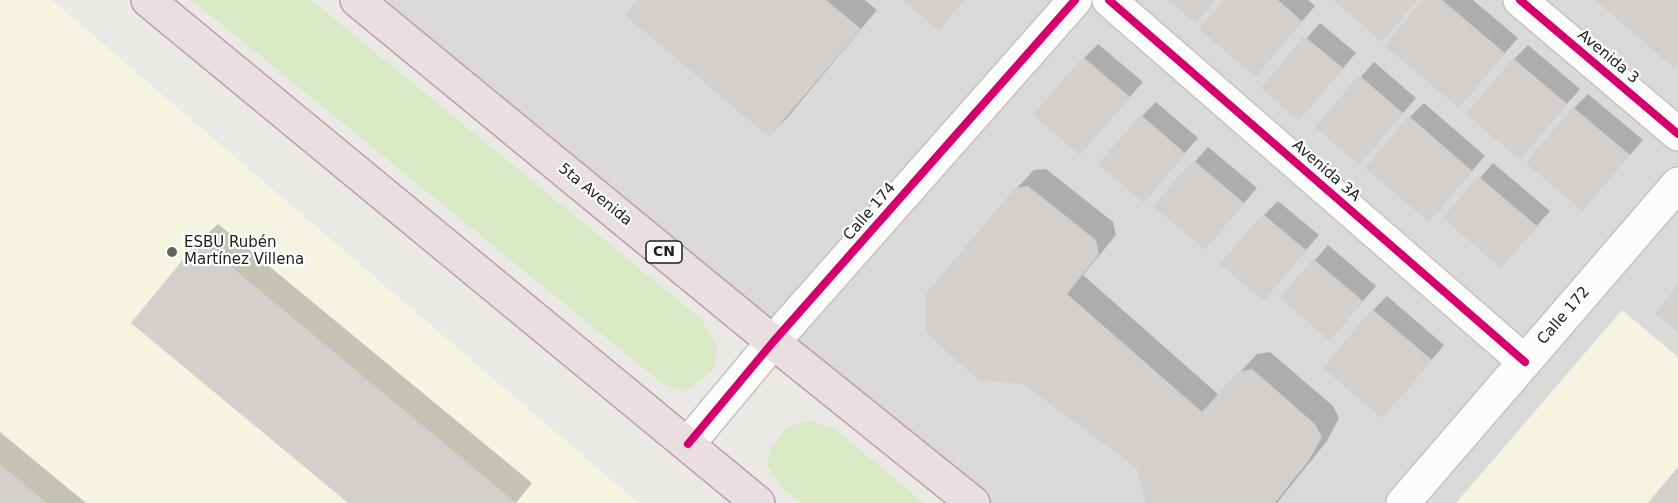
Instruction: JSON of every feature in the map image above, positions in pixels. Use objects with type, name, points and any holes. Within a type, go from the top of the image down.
[{"type":"highway","points":[[148,0],[758,503]]},
{"type":"highway","name":"5ta Avenida","points":[[357,0],[973,503]]},
{"type":"street","name":"Calle 174","points":[[688,444],[773,342],[1075,0]]},
{"type":"street","name":"Avenida 3A","points":[[1109,0],[1526,362]]},
{"type":"street","name":"Avenida 3","points":[[1520,0],[1678,134]]},
{"type":"street","name":"Calle 172","points":[[1403,503],[1678,184]]},
{"type":"shaded area","name":"ESBU Rubén Martínez Villena","points":[[0,0],[52,0],[638,503],[0,503]]},
{"type":"shaded area","points":[[357,0],[1678,0],[1678,503],[973,503]]},
{"type":"shaded area","points":[[1622,310],[1678,357],[1678,503],[1456,503]]},
{"type":"green space","points":[[192,0],[311,0],[701,319],[717,345],[715,367],[686,392],[663,384]]},
{"type":"green space","points":[[808,421],[834,428],[924,503],[801,503],[781,487],[767,465],[771,448],[787,427]]},
{"type":"building","points":[[637,0],[826,0],[861,29],[769,137],[625,15]]},
{"type":"building","points":[[902,0],[964,0],[939,31]]},
{"type":"building","points":[[1168,0],[1215,0],[1196,23]]},
{"type":"building","points":[[1224,0],[1278,0],[1302,21],[1256,77],[1199,29]]},
{"type":"building","points":[[1333,0],[1417,0],[1382,42]]},
{"type":"building","points":[[1422,0],[1442,0],[1505,53],[1459,108],[1385,46]]},
{"type":"building","points":[[1595,0],[1678,0],[1678,63],[1674,68]]},
{"type":"building","points":[[1304,36],[1343,68],[1299,121],[1261,88]]},
{"type":"building","points":[[1083,57],[1130,97],[1080,155],[1033,115]]},
{"type":"building","points":[[1513,58],[1567,104],[1520,160],[1466,114]]},
{"type":"building","points":[[1359,75],[1403,113],[1359,165],[1315,127]]},
{"type":"building","points":[[1573,107],[1630,155],[1582,211],[1526,163]]},
{"type":"building","points":[[1141,115],[1185,153],[1144,203],[1098,164]]},
{"type":"building","points":[[1409,116],[1472,171],[1429,222],[1365,168]]},
{"type":"building","points":[[1193,160],[1244,203],[1205,250],[1153,206]]},
{"type":"building","points":[[1478,176],[1537,226],[1501,268],[1443,218]]},
{"type":"building","points":[[1028,186],[1096,240],[1099,254],[1067,294],[1202,412],[1238,372],[1252,369],[1315,424],[1322,437],[1309,460],[1275,503],[1146,503],[1137,468],[1023,384],[978,380],[926,332],[926,294],[1015,188]]},
{"type":"building","points":[[1263,214],[1306,250],[1264,301],[1220,264]]},
{"type":"building","points":[[199,240],[516,503],[348,503],[131,323]]},
{"type":"building","points":[[1313,259],[1363,301],[1330,341],[1280,298]]},
{"type":"building","points":[[1678,285],[1678,332],[1655,313]]},
{"type":"building","points":[[1372,309],[1432,360],[1382,418],[1323,368]]},
{"type":"building","points":[[0,464],[47,503],[0,503]]},
{"type":"building","points":[[1678,467],[1678,503],[1648,503]]},
{"type":"cycle path","points":[[688,444],[773,342],[1075,0]]},
{"type":"cycle path","points":[[1109,0],[1525,362]]},
{"type":"cycle path","points":[[1520,0],[1678,134]]},
{"type":"place","name":"ESBU Rubén Martínez Villena","points":[[172,252]]}]
